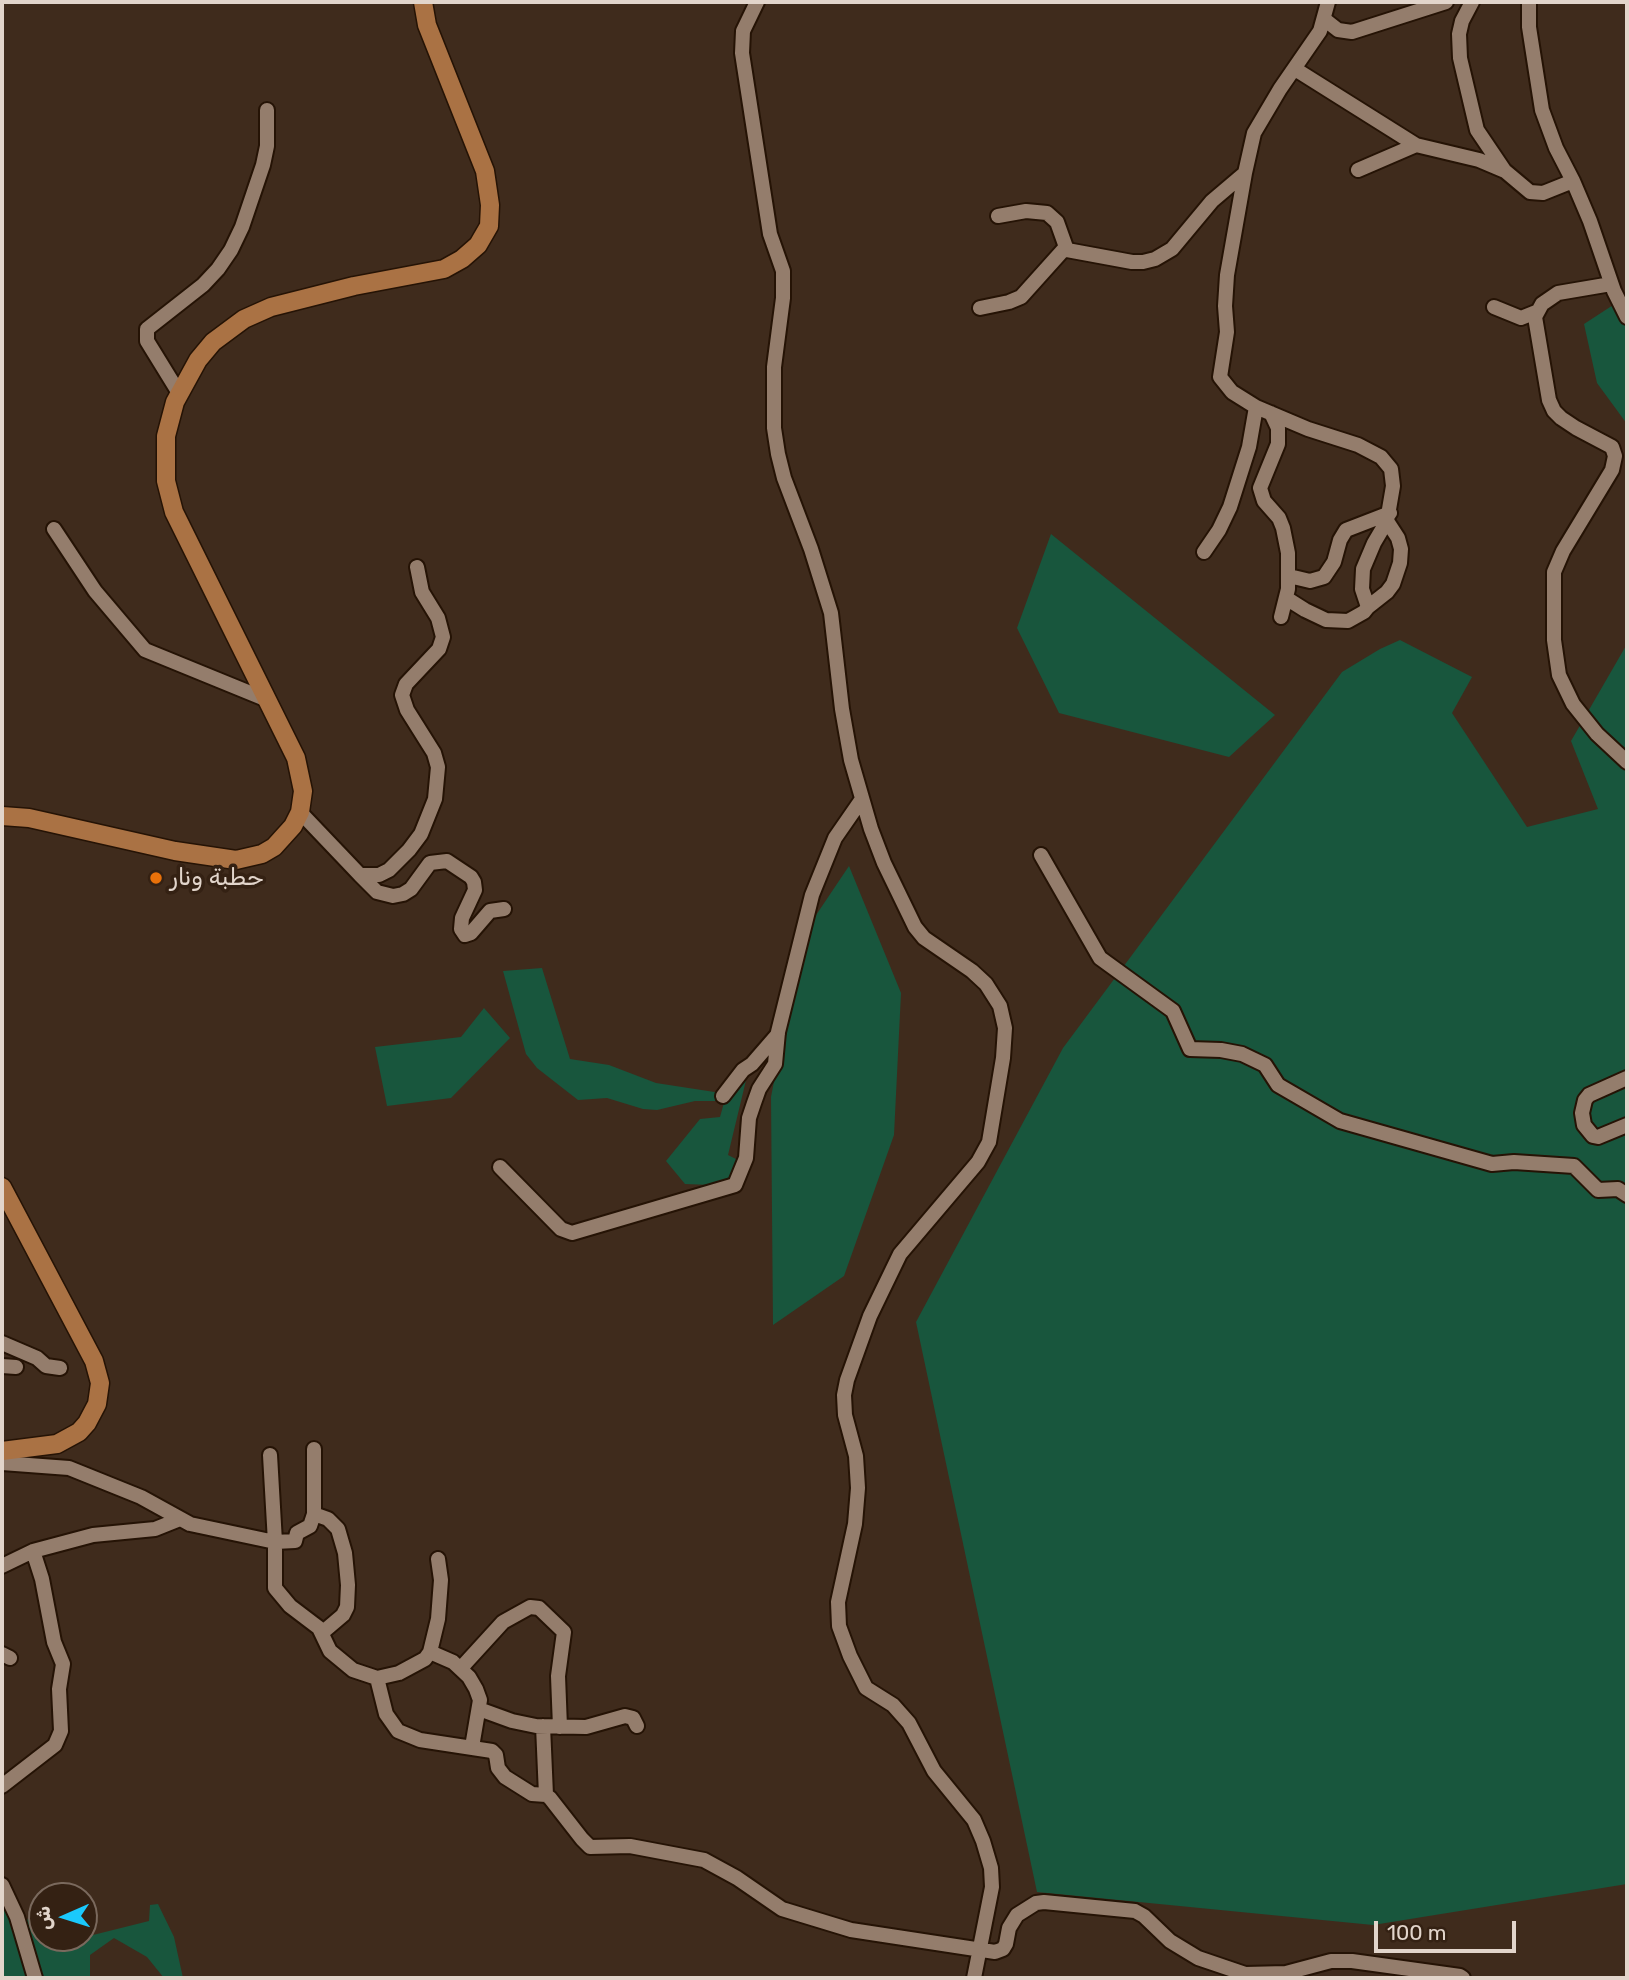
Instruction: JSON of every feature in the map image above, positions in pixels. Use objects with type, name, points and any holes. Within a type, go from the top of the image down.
[{"type":"main road","points":[[2,816],[29,818],[175,852],[236,860],[262,855],[274,847],[293,826],[300,812],[302,775],[296,758],[180,528],[168,497],[165,445],[171,414],[179,393],[205,351],[244,319],[271,307],[318,295],[444,269],[462,259],[478,245],[489,226],[490,205],[485,171],[428,25],[423,2]]},
{"type":"main road","points":[[2,1187],[94,1360],[100,1382],[97,1404],[79,1432],[45,1447],[2,1451]]},
{"type":"street","points":[[757,2],[743,31],[742,53],[771,234],[783,271],[783,298],[774,368],[776,441],[785,478],[831,613],[845,733],[862,799],[884,863],[915,927],[924,938],[960,962],[986,984],[1000,1006],[1005,1028],[1003,1059],[989,1142],[978,1162],[900,1254],[870,1316],[847,1380],[844,1406],[856,1456],[858,1488],[855,1524],[840,1584],[837,1615],[850,1656],[866,1688],[892,1705],[909,1723],[934,1770],[974,1819],[991,1868],[992,1887],[974,1978]]},
{"type":"street","points":[[1328,2],[1313,45],[1254,133],[1225,293],[1227,332],[1220,377],[1232,392],[1256,407],[1308,429],[1358,445],[1381,457],[1391,469],[1393,477],[1389,517],[1363,569],[1362,589],[1368,607]]},
{"type":"street","points":[[1324,19],[1338,30],[1352,33],[1446,2]]},
{"type":"street","points":[[1472,2],[1462,22],[1460,58],[1477,130],[1505,171],[1524,187],[1536,193],[1543,193],[1573,181]]},
{"type":"street","points":[[1529,2],[1529,27],[1542,110],[1556,148],[1573,181],[1605,270],[1627,317]]},
{"type":"street","points":[[1295,69],[1416,145],[1479,160],[1505,171]]},
{"type":"street","points":[[179,393],[150,346],[146,333],[152,324],[203,285],[218,270],[231,250],[242,227],[263,165],[267,146],[267,110]]},
{"type":"street","points":[[1358,170],[1416,145]]},
{"type":"street","points":[[998,216],[1026,211],[1047,213],[1057,222],[1065,248],[1071,251],[1132,262],[1155,259],[1172,249],[1212,201],[1245,173]]},
{"type":"street","points":[[981,308],[1021,297],[1065,248]]},
{"type":"street","points":[[1578,288],[1605,270]]},
{"type":"street","points":[[1494,307],[1521,318],[1536,313],[1547,298],[1578,288],[1611,284]]},
{"type":"street","points":[[1536,313],[1547,389],[1554,411],[1576,428],[1612,447],[1615,456],[1612,470],[1563,551],[1554,572],[1554,640],[1557,666],[1568,695],[1581,715],[1627,762]]},
{"type":"street","points":[[1204,552],[1230,507],[1249,447],[1256,407]]},
{"type":"street","points":[[1271,413],[1279,436],[1278,444],[1260,488],[1264,502],[1279,518],[1283,528],[1289,576],[1281,617]]},
{"type":"street","points":[[1289,576],[1310,581],[1324,577],[1334,562],[1340,540],[1346,530],[1389,517]]},
{"type":"street","points":[[1286,598],[1314,615],[1336,621],[1357,618],[1393,584],[1400,563],[1401,549],[1389,517]]},
{"type":"street","points":[[54,529],[95,591],[145,650],[265,699]]},
{"type":"street","points":[[360,875],[379,874],[397,863],[421,834],[435,799],[438,780],[434,753],[413,721],[402,695],[406,684],[439,649],[443,637],[438,618],[422,592],[417,567]]},
{"type":"street","points":[[500,1167],[561,1229],[572,1233],[735,1185],[746,1158],[749,1118],[759,1089],[775,1064],[778,1032],[812,895],[835,838],[862,799]]},
{"type":"street","points":[[300,812],[377,892],[393,896],[403,894],[430,863],[447,861],[471,877],[475,890],[462,918],[461,929],[465,935],[471,933],[490,911],[503,909]]},
{"type":"street","points":[[1041,855],[1100,958],[1172,1010],[1190,1049],[1242,1054],[1265,1065],[1278,1085],[1340,1121],[1395,1139],[1492,1164],[1514,1162],[1574,1166],[1598,1190],[1618,1189],[1627,1195]]},
{"type":"street","points":[[723,1096],[778,1032]]},
{"type":"street","points":[[1627,1078],[1589,1095],[1582,1113],[1584,1125],[1593,1136],[1610,1135],[1627,1125]]},
{"type":"street","points":[[2,1343],[37,1358],[46,1366],[60,1368]]},
{"type":"street","points":[[2,1463],[58,1466],[89,1475],[200,1528],[275,1542],[294,1542],[297,1533],[310,1526],[314,1514],[314,1449]]},
{"type":"street","points":[[270,1455],[275,1542],[274,1582],[277,1593],[323,1632],[327,1646],[334,1655],[353,1670],[377,1678],[416,1666],[430,1652],[440,1599],[438,1559]]},
{"type":"street","points":[[314,1514],[328,1519],[338,1529],[345,1553],[348,1585],[347,1607],[343,1615],[323,1632]]},
{"type":"street","points":[[2,1566],[33,1551],[93,1535],[155,1529],[180,1519]]},
{"type":"street","points":[[2,1786],[55,1745],[61,1731],[59,1689],[63,1664],[54,1642],[44,1587],[33,1551]]},
{"type":"street","points":[[461,1668],[503,1622],[530,1607],[539,1608],[564,1632],[558,1676],[560,1727]]},
{"type":"street","points":[[430,1652],[461,1668],[476,1689],[480,1700],[472,1747]]},
{"type":"street","points":[[377,1678],[386,1714],[398,1731],[420,1740],[492,1751],[496,1755],[498,1768],[505,1777],[532,1794],[545,1795]]},
{"type":"street","points":[[479,1709],[512,1721],[543,1726],[599,1725],[625,1716],[633,1717],[637,1727]]},
{"type":"street","points":[[543,1726],[545,1795],[590,1847],[630,1846],[704,1860],[794,1914],[860,1932],[995,1952],[1003,1949],[1009,1928],[1017,1915],[1036,1903],[1044,1902],[1135,1911],[1170,1941],[1198,1958],[1245,1975],[1286,1973],[1331,1961],[1352,1961],[1463,1978]]},
{"type":"street","points":[[2,1885],[17,1917],[35,1978]]},
{"type":"green space","points":[[1627,296],[1627,424],[1597,383],[1584,324]]},
{"type":"green space","points":[[1051,534],[1275,715],[1229,757],[1059,713],[1017,628]]},
{"type":"green space","points":[[1400,640],[1472,677],[1452,713],[1527,827],[1598,809],[1571,741],[1627,644],[1627,1884],[1373,1925],[1037,1892],[916,1322],[1063,1048],[1342,672]]},
{"type":"green space","points":[[849,866],[901,993],[894,1135],[844,1276],[773,1325],[771,1097],[802,936]]},
{"type":"green space","points":[[542,968],[570,1059],[609,1065],[656,1083],[721,1093],[718,1101],[695,1101],[657,1110],[643,1109],[607,1098],[578,1100],[537,1068],[526,1054],[503,971]]},
{"type":"green space","points":[[484,1008],[510,1038],[451,1098],[387,1106],[375,1047],[461,1037]]},
{"type":"green space","points":[[748,1072],[728,1155],[740,1161],[738,1186],[685,1184],[666,1161],[700,1119],[720,1117],[730,1081]]},
{"type":"green space","points":[[2,1887],[32,1978],[2,1978]]},
{"type":"green space","points":[[158,1904],[174,1937],[183,1978],[164,1978],[147,1957],[114,1938],[98,1949],[98,1934],[149,1921],[150,1905]]},
{"type":"green space","points":[[28,1919],[28,1945],[26,1938]]},
{"type":"green space","points":[[30,1952],[94,1952],[90,1955],[90,1978],[43,1978],[33,1964]]},
{"type":"place","name":"حطبة ونار","points":[[156,878]]}]
